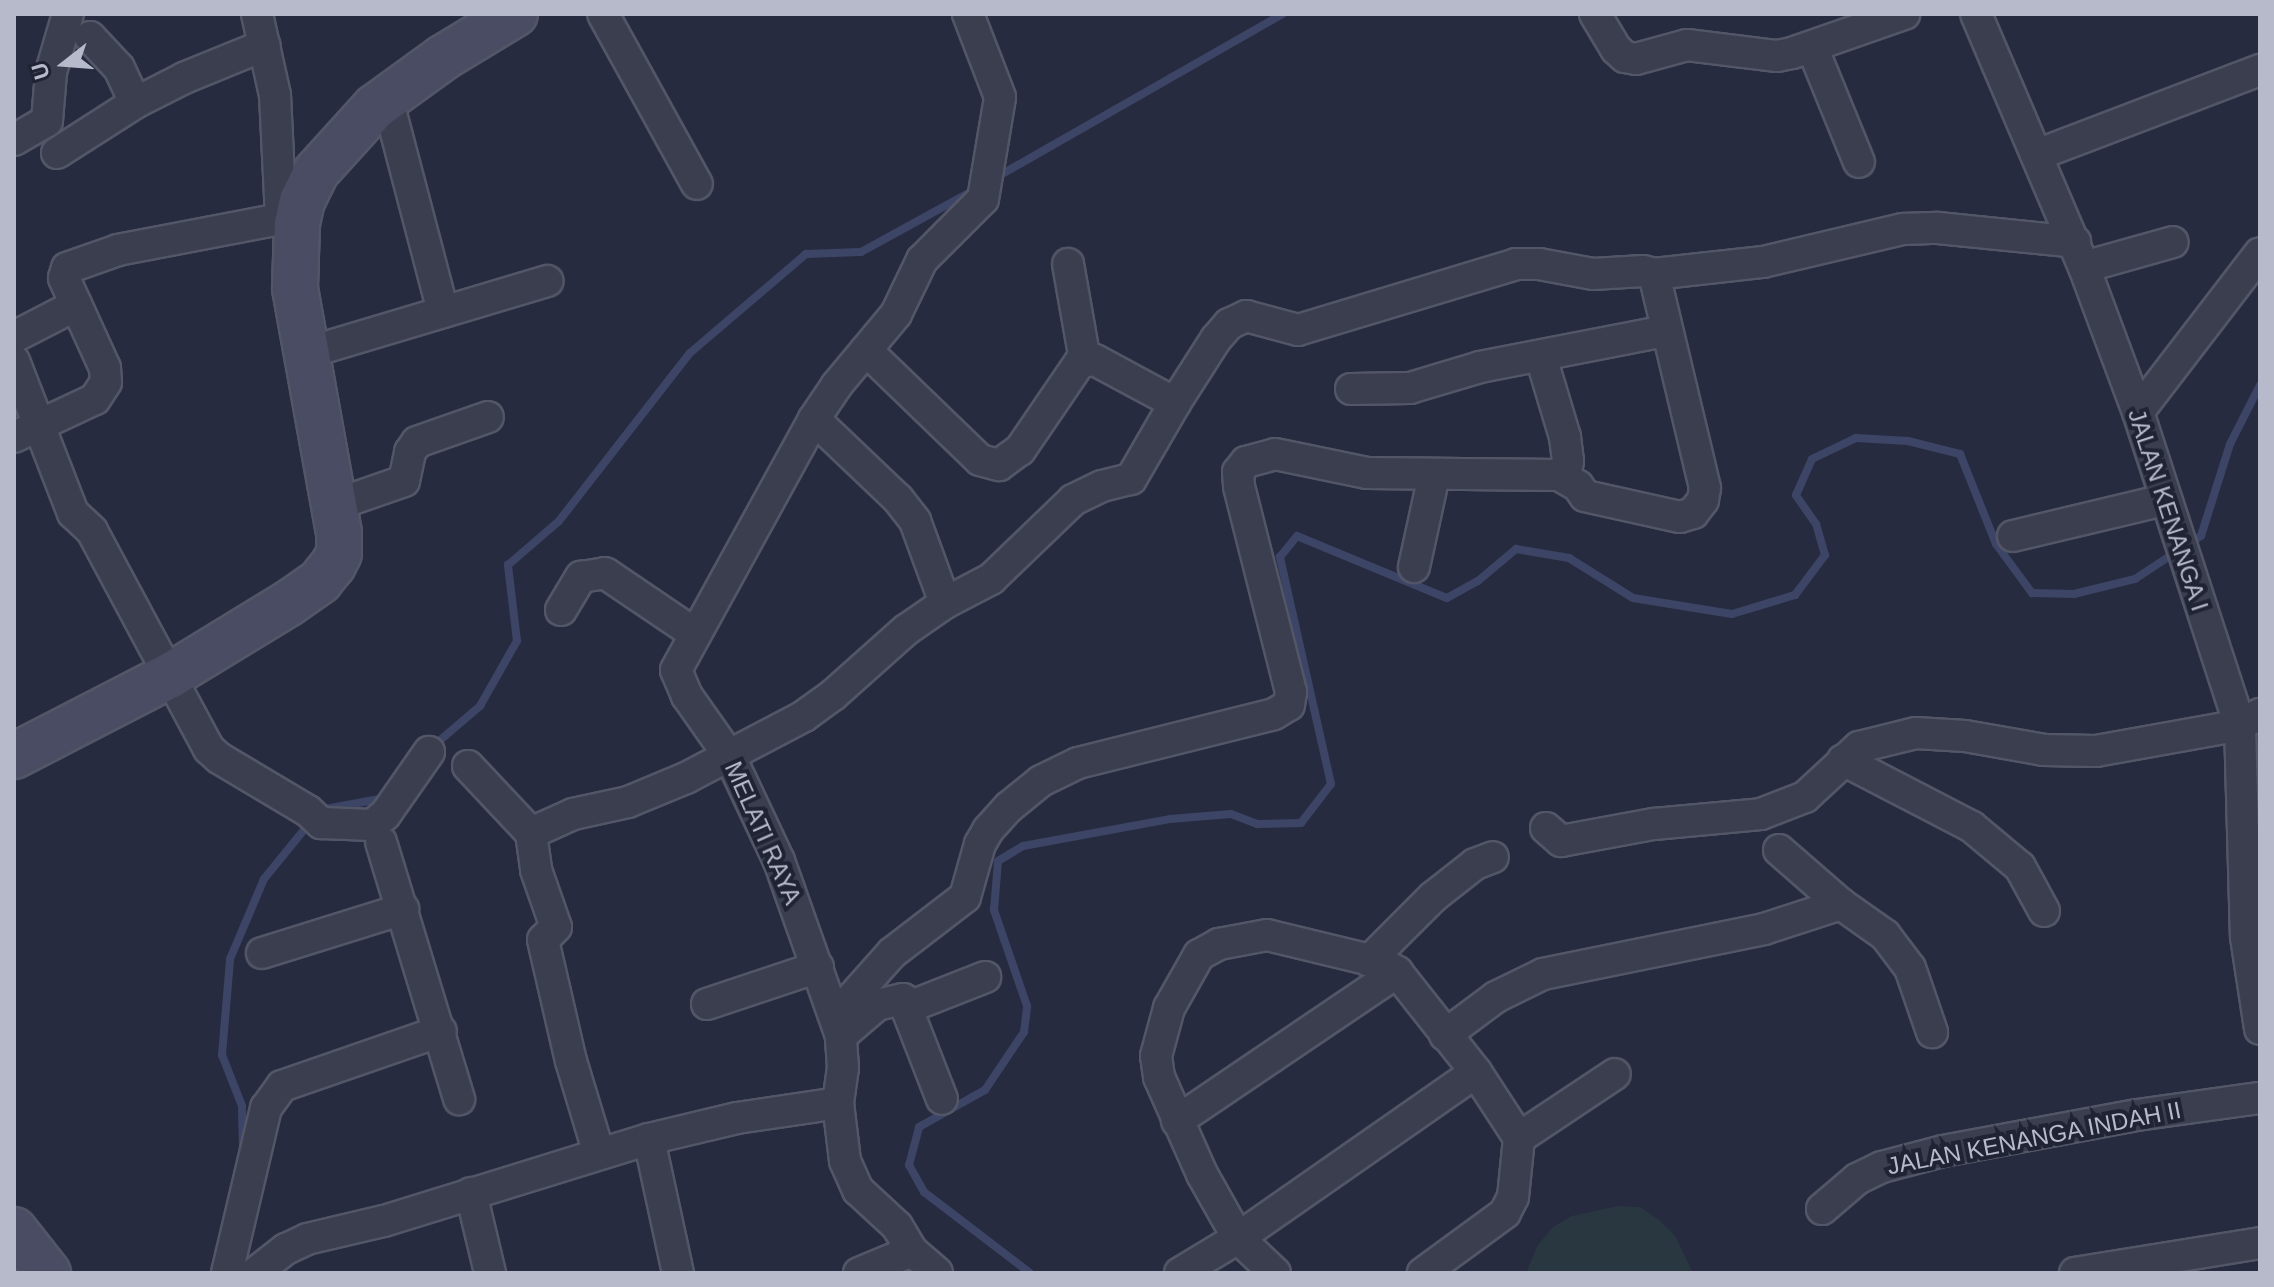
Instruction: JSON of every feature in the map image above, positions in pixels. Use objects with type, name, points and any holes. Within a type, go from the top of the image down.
[{"type":"street","points":[[14,140],[47,121],[51,72],[68,14]]},
{"type":"street","points":[[17,747],[171,675],[320,581],[339,553],[335,505],[295,288],[275,95],[257,14]]},
{"type":"street","points":[[289,222],[316,172],[343,139],[387,98],[444,57],[515,14]]},
{"type":"street","points":[[603,14],[697,184]]},
{"type":"street","name":"MELATI RAYA","points":[[937,1273],[912,1251],[897,1226],[867,1201],[851,1176],[842,1145],[838,1103],[843,1068],[838,1026],[760,817],[730,757],[678,679],[677,662],[723,589],[814,419],[896,314],[922,260],[985,186],[1000,97],[968,14]]},
{"type":"street","points":[[1595,14],[1616,49],[1628,58],[1687,45],[1777,56],[1812,47],[1904,14]]},
{"type":"street","name":"JALAN KENANGA I","points":[[1976,14],[2080,254],[2138,412],[2186,566],[2250,720],[2253,935],[2260,1029]]},
{"type":"street","points":[[90,37],[119,68],[135,103]]},
{"type":"street","points":[[57,153],[135,103],[184,78],[265,45]]},
{"type":"street","points":[[1812,47],[1859,162]]},
{"type":"street","points":[[2037,155],[2260,70]]},
{"type":"street","points":[[387,98],[443,312]]},
{"type":"street","points":[[26,431],[95,399],[106,382],[105,368],[64,278],[67,268],[118,250],[165,239],[289,222]]},
{"type":"street","points":[[531,833],[573,814],[628,802],[730,757],[833,695],[943,596],[991,579],[1073,500],[1102,486],[1131,479],[1216,339],[1237,318],[1254,316],[1298,330],[1516,264],[1539,264],[1593,274],[1643,271],[1654,274],[1763,262],[1911,228],[2080,254],[2173,242]]},
{"type":"street","points":[[2138,412],[2260,253]]},
{"type":"street","points":[[866,350],[980,460],[989,465],[1006,463],[1020,450],[1085,360],[1068,264]]},
{"type":"street","points":[[838,1026],[892,953],[965,897],[980,844],[988,830],[1009,807],[1041,781],[1089,759],[1274,714],[1289,705],[1291,692],[1239,486],[1238,472],[1246,462],[1275,454],[1367,473],[1565,478],[1585,496],[1680,517],[1693,513],[1703,500],[1705,488],[1665,331],[1654,274]]},
{"type":"street","points":[[306,353],[547,281]]},
{"type":"street","points":[[14,337],[76,305]]},
{"type":"street","points":[[1351,389],[1410,388],[1480,367],[1665,331]]},
{"type":"street","points":[[1541,357],[1565,437],[1565,478]]},
{"type":"street","points":[[1085,360],[1095,360],[1175,403]]},
{"type":"street","points":[[14,361],[26,431],[73,513],[92,531],[209,749],[314,817],[372,825],[385,815],[429,752]]},
{"type":"street","points":[[335,505],[404,481],[410,452],[417,442],[488,417]]},
{"type":"street","points":[[814,419],[898,499],[915,521],[943,596]]},
{"type":"street","points":[[1414,567],[1434,475]]},
{"type":"street","points":[[2013,536],[2168,514]]},
{"type":"street","points":[[561,610],[581,577],[605,573],[695,634]]},
{"type":"street","points":[[1546,828],[1561,841],[1654,824],[1761,814],[1805,797],[1859,747],[1916,733],[1965,736],[2072,752],[2121,748],[2250,720]]},
{"type":"street","points":[[1843,760],[1972,827],[2020,867],[2044,911]]},
{"type":"street","points":[[468,766],[531,833],[536,870],[556,927],[543,940],[571,1061],[599,1154]]},
{"type":"street","points":[[381,842],[441,1031],[459,1099]]},
{"type":"street","points":[[1779,850],[1841,904],[1885,935],[1897,949],[1918,987],[1932,1032]]},
{"type":"street","points":[[1369,961],[1433,897],[1475,864],[1493,857]]},
{"type":"street","points":[[1445,1035],[1496,997],[1543,974],[1764,929],[1841,904]]},
{"type":"street","points":[[262,953],[403,909]]},
{"type":"street","points":[[1275,1273],[1238,1238],[1177,1121],[1159,1077],[1156,1056],[1169,1008],[1199,955],[1219,944],[1267,935],[1383,963],[1397,972],[1476,1072],[1519,1138],[1513,1197],[1505,1213],[1423,1273]]},
{"type":"street","points":[[707,1004],[818,967]]},
{"type":"street","points":[[1177,1121],[1397,972]]},
{"type":"street","points":[[909,1007],[985,977]]},
{"type":"street","points":[[838,1026],[877,1005],[900,998],[909,1007],[942,1099]]},
{"type":"street","points":[[227,1273],[266,1108],[282,1086],[441,1031]]},
{"type":"street","points":[[1180,1273],[1238,1238],[1476,1072]]},
{"type":"street","points":[[1519,1138],[1615,1074]]},
{"type":"street","name":"JALAN KENANGA INDAH II","points":[[1822,1209],[1869,1171],[1912,1159],[2137,1115],[2260,1098]]},
{"type":"street","points":[[255,1273],[297,1243],[384,1221],[649,1139],[737,1118],[838,1103]]},
{"type":"street","points":[[649,1139],[678,1273]]},
{"type":"street","points":[[471,1193],[490,1273]]},
{"type":"street","points":[[14,1230],[48,1273]]},
{"type":"street","points":[[2075,1273],[2260,1243]]},
{"type":"street","points":[[859,1273],[912,1251]]},
{"type":"shaded area","points":[[1618,1206],[1640,1207],[1659,1220],[1675,1236],[1693,1273],[1526,1273],[1538,1245],[1553,1227],[1572,1216]]},
{"type":"waterway","points":[[995,178],[1282,14]]},
{"type":"waterway","points":[[431,748],[480,706],[517,641],[508,565],[559,521],[690,353],[806,254],[861,252],[976,189]]},
{"type":"waterway","points":[[2187,545],[2201,536],[2230,444],[2260,385]]},
{"type":"waterway","points":[[1030,1273],[924,1192],[909,1165],[919,1127],[985,1090],[1024,1032],[1027,1006],[994,910],[998,861],[1023,846],[1170,819],[1231,814],[1257,824],[1301,823],[1331,784],[1280,557],[1297,536],[1447,598],[1478,581],[1516,549],[1569,558],[1633,598],[1732,614],[1795,595],[1825,555],[1816,524],[1796,495],[1812,459],[1856,438],[1908,441],[1960,454],[1996,544],[2032,593],[2074,594],[2135,579],[2176,552]]},
{"type":"waterway","points":[[243,1151],[242,1106],[222,1055],[230,959],[264,879],[320,810],[385,798]]}]
